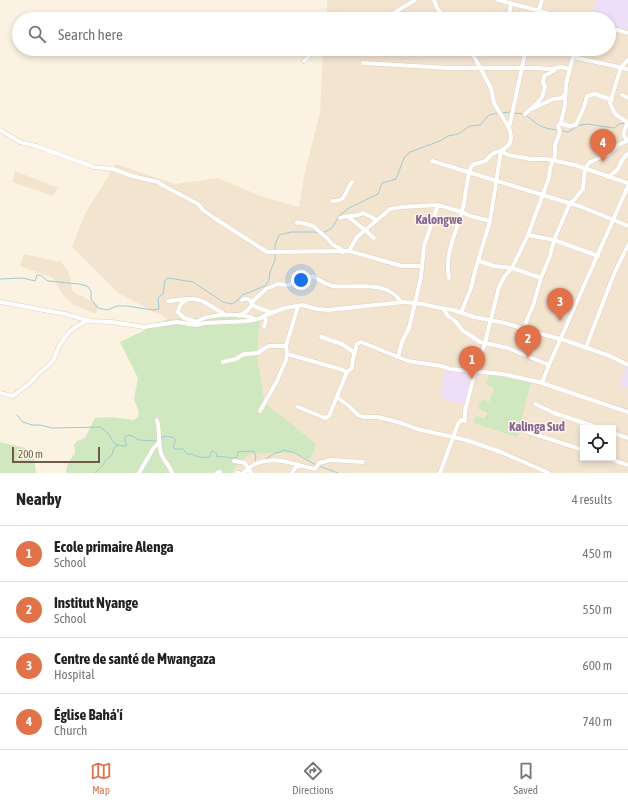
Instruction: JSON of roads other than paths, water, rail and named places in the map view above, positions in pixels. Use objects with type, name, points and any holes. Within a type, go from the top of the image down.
[{"type":"street","points":[[395,12],[415,0]]},
{"type":"street","points":[[434,0],[440,12]]},
{"type":"street","points":[[498,0],[542,12]]},
{"type":"street","points":[[538,11],[542,0]]},
{"type":"street","points":[[616,30],[628,33]]},
{"type":"street","points":[[304,61],[309,56]]},
{"type":"street","points":[[449,278],[448,257],[454,233],[462,212],[469,173],[473,165],[483,162],[496,152],[500,151],[510,143],[512,138],[509,128],[494,103],[491,88],[474,56]]},
{"type":"street","points":[[509,128],[525,56]]},
{"type":"street","points":[[440,473],[458,424],[461,420],[465,421],[465,411],[475,372],[485,343],[501,281],[512,268],[528,235],[544,194],[555,156],[554,145],[560,132],[558,126],[565,105],[564,96],[566,84],[573,57],[606,65],[622,67],[628,70]]},
{"type":"street","points":[[524,329],[550,256],[554,240],[570,203],[582,189],[585,169],[590,162],[609,154],[618,145],[627,141],[623,134],[627,122],[615,114],[610,104],[622,67],[628,60]]},
{"type":"street","points":[[363,63],[430,67],[552,69],[561,67],[570,70]]},
{"type":"street","points":[[525,114],[541,98],[545,87],[543,83],[544,76],[561,67]]},
{"type":"street","points":[[560,123],[569,126],[576,125],[587,96],[595,94],[612,100]]},
{"type":"street","points":[[622,95],[628,98]]},
{"type":"street","points":[[530,109],[564,96]]},
{"type":"street","points":[[0,130],[20,142],[36,146],[94,167],[113,169],[132,176],[156,181],[198,204],[203,210],[265,251],[350,251],[402,266],[422,266]]},
{"type":"street","points":[[500,151],[508,155],[531,159],[547,159],[575,165],[628,183]]},
{"type":"street","points":[[461,313],[471,288],[473,275],[490,221],[500,151]]},
{"type":"street","points":[[608,177],[615,172],[619,167],[621,160],[628,154]]},
{"type":"street","points":[[432,161],[544,194],[582,207],[628,226]]},
{"type":"street","points":[[332,201],[337,201],[344,198],[352,182]]},
{"type":"street","points":[[542,383],[628,186]]},
{"type":"street","points":[[350,251],[357,237],[390,209],[438,205],[490,221]]},
{"type":"street","points":[[398,357],[402,342],[407,333],[421,277],[427,236],[438,205]]},
{"type":"street","points":[[340,218],[363,213],[377,220]]},
{"type":"street","points":[[347,216],[374,238]]},
{"type":"street","points":[[296,223],[298,222],[313,226],[333,245],[340,248],[343,252]]},
{"type":"street","points":[[528,235],[554,240],[598,256]]},
{"type":"street","points":[[586,348],[614,274],[628,245]]},
{"type":"street","points":[[478,261],[494,266],[512,268],[541,278]]},
{"type":"street","points":[[238,316],[247,311],[255,299],[266,289],[278,284],[288,285],[313,276],[332,286],[369,286],[383,289],[396,296],[401,302]]},
{"type":"street","points":[[189,299],[186,299],[180,305],[178,312],[184,318],[205,323]]},
{"type":"street","points":[[168,301],[189,299],[205,302],[228,316]]},
{"type":"street","points":[[242,300],[246,299],[266,312],[272,312]]},
{"type":"street","points":[[0,302],[65,314],[88,320],[144,327],[161,324],[197,322],[213,316],[245,316],[255,319]]},
{"type":"street","points":[[182,323],[192,325],[255,319],[285,308],[305,305],[317,309],[328,310],[401,302],[414,302],[505,323],[561,339],[628,364]]},
{"type":"street","points":[[260,412],[277,381],[286,360],[286,346],[298,306]]},
{"type":"street","points":[[444,309],[447,315],[456,322],[462,330],[478,340],[508,348],[549,365]]},
{"type":"street","points":[[264,316],[266,320],[264,327]]},
{"type":"street","points":[[0,393],[13,396],[30,383],[38,373],[49,365],[54,359],[59,346],[69,332],[76,326],[88,320]]},
{"type":"street","points":[[321,337],[341,344],[355,353]]},
{"type":"street","points":[[298,407],[325,418],[329,416],[347,372],[352,368],[357,344],[361,342],[408,361],[441,366],[445,368],[503,374],[542,383],[628,412]]},
{"type":"street","points":[[223,362],[236,359],[244,354],[258,353],[270,346],[286,346]]},
{"type":"street","points":[[287,354],[347,372]]},
{"type":"street","points":[[337,397],[358,415],[363,417],[383,418],[453,438],[466,440],[549,473]]},
{"type":"street","points":[[535,404],[554,413],[590,425]]},
{"type":"street","points":[[158,420],[160,430],[158,438],[161,455],[170,466],[172,473]]},
{"type":"street","points":[[528,432],[580,449]]},
{"type":"street","points":[[616,434],[628,438]]},
{"type":"street","points":[[139,473],[153,449],[159,442]]},
{"type":"street","points":[[243,473],[250,471],[254,464],[269,460],[289,462],[299,466],[315,469],[319,463],[331,460],[363,462]]},
{"type":"street","points":[[234,461],[245,463],[250,471]]},
{"type":"street","points":[[616,461],[628,465]]},
{"type":"street","points":[[292,473],[299,466]]},
{"type":"waterway","points":[[501,113],[510,112]]},
{"type":"waterway","points":[[323,233],[332,228],[339,216],[349,208],[378,194],[382,183],[396,179],[404,158],[410,152],[440,141],[448,136],[458,134],[470,126],[480,125],[489,115],[498,113]]},
{"type":"waterway","points":[[513,113],[524,114]]},
{"type":"waterway","points":[[527,116],[540,126],[557,130]]},
{"type":"waterway","points":[[562,131],[568,132],[580,125],[588,124],[614,128],[619,124],[625,123]]},
{"type":"waterway","points":[[275,251],[275,245],[279,235],[291,232],[318,233]]},
{"type":"waterway","points":[[0,279],[23,278],[35,281],[37,275],[40,275],[48,281],[87,286],[91,291],[91,299],[98,308],[107,310],[117,306],[153,310],[159,309],[158,298],[163,294],[165,280],[168,278],[193,282],[223,302],[232,304],[242,295],[265,286],[269,280],[270,272],[275,260],[275,254]]},
{"type":"waterway","points":[[17,415],[23,422],[52,428],[100,427],[108,433],[117,445],[127,445],[125,442],[125,437],[129,435],[139,440],[157,441]]},
{"type":"waterway","points":[[161,439],[162,437],[173,438],[176,440],[173,447],[175,449],[183,449],[187,454],[201,457],[210,457],[211,452],[213,451],[217,454],[217,457],[235,458],[237,457],[238,452],[253,451],[256,456],[256,461]]},
{"type":"waterway","points":[[95,473],[112,455],[114,448],[117,445]]},
{"type":"waterway","points":[[264,460],[283,450],[293,452],[316,465]]},
{"type":"waterway","points":[[319,466],[338,473]]},
{"type":"place","name":"Église Bahá'í","points":[[603,162]]},
{"type":"place","name":"Centre de santé de Mwangaza","points":[[560,321]]},
{"type":"place","name":"Institut Nyange","points":[[528,358]]},
{"type":"place","name":"Ecole primaire Alenga","points":[[472,379]]},
{"type":"district","name":"Kalongwe","points":[[439,219]]},
{"type":"district","name":"Kalinga Sud","points":[[537,426]]}]
